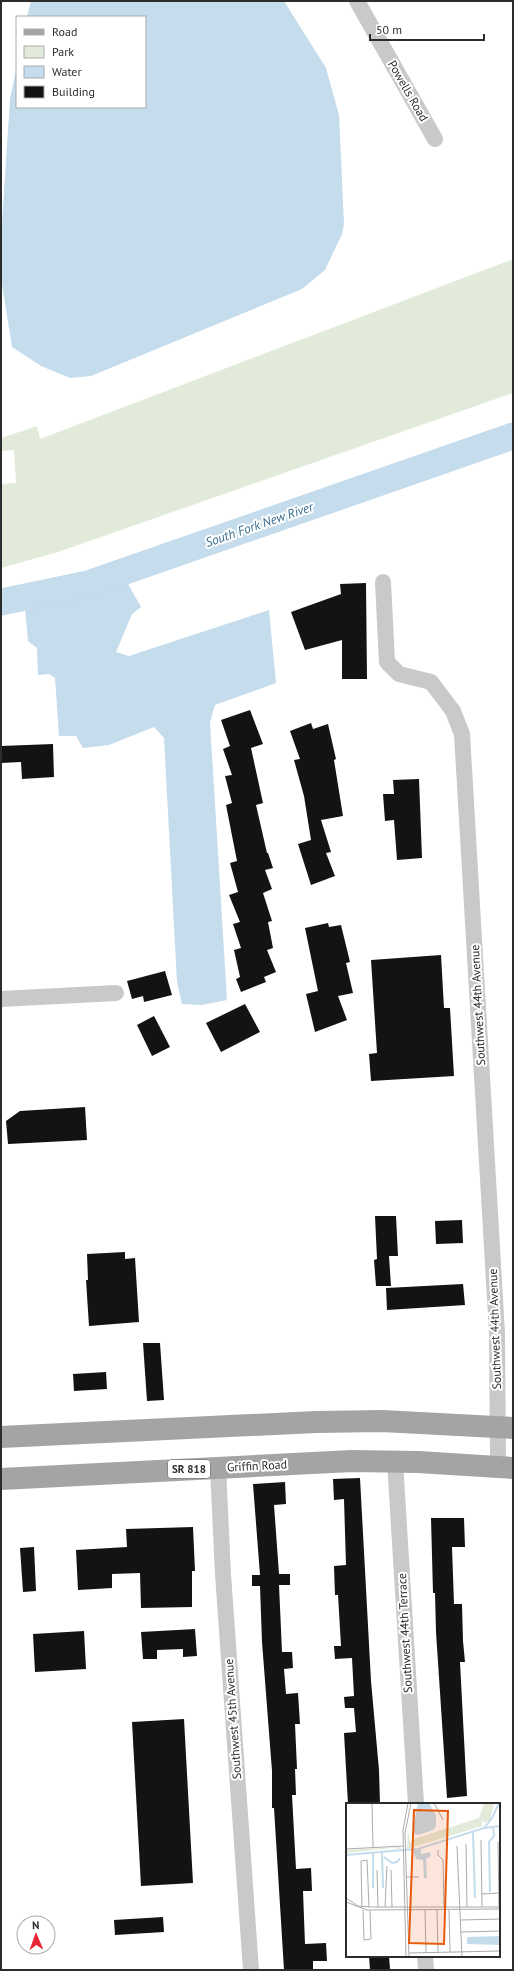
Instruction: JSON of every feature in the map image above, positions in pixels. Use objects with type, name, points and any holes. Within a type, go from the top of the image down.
[{"type":"main road","points":[[1,1437],[323,1422],[382,1421],[505,1427]]},
{"type":"main road","name":"Griffin Road","points":[[1,1478],[352,1461],[395,1461],[506,1468]]},
{"type":"street","name":"Powells Road","points":[[357,1],[435,139]]},
{"type":"street","name":"Southwest 44th Avenue","points":[[383,582],[387,662],[399,674],[431,682],[453,711],[462,734],[497,1333],[505,1427],[506,1468]]},
{"type":"street","points":[[1,998],[116,993]]},
{"type":"street","name":"Southwest 44th Terrace","points":[[395,1461],[416,1803]]},
{"type":"street","name":"Southwest 45th Avenue","points":[[218,1468],[223,1574],[251,1970]]},
{"type":"street","points":[[425,1957],[426,1970]]},
{"type":"green space","points":[[513,259],[513,393],[58,552],[1,568],[1,484],[16,483],[14,450],[1,451],[1,438],[37,426],[40,439]]},
{"type":"water","points":[[31,1],[284,1],[326,68],[339,115],[344,224],[342,234],[325,270],[302,289],[91,376],[70,378],[41,366],[12,347],[1,278],[1,238],[10,99],[16,71],[16,108],[146,108],[146,16],[27,16]]},
{"type":"water","points":[[127,582],[141,607],[132,614],[116,652],[129,656],[269,610],[276,683],[215,705],[210,722],[227,1000],[202,1005],[182,1004],[177,982],[164,738],[154,727],[109,745],[83,748],[76,736],[59,736],[55,678],[49,674],[38,675],[37,648],[28,641],[24,597],[88,584]]},
{"type":"building","points":[[366,583],[367,679],[342,679],[342,640],[305,650],[291,612],[341,594],[340,584]]},
{"type":"building","points":[[250,710],[263,744],[251,748],[263,803],[256,805],[267,853],[273,868],[265,870],[272,889],[263,893],[272,921],[268,922],[273,948],[267,950],[276,972],[264,977],[266,982],[241,992],[236,979],[240,977],[234,950],[241,948],[233,924],[240,922],[229,895],[238,892],[230,863],[237,861],[226,805],[232,803],[225,776],[232,775],[223,749],[230,746],[221,720]]},
{"type":"building","points":[[311,723],[313,729],[328,724],[336,759],[334,760],[343,816],[321,820],[331,852],[326,853],[335,876],[311,885],[298,844],[311,840],[304,796],[294,760],[300,759],[290,731]]},
{"type":"building","points":[[53,744],[54,777],[22,779],[21,762],[1,763],[1,746]]},
{"type":"building","points":[[419,779],[422,858],[397,860],[394,820],[385,821],[383,794],[394,794],[393,780]]},
{"type":"building","points":[[328,923],[329,927],[341,925],[350,962],[346,963],[353,993],[338,996],[347,1020],[315,1032],[306,994],[318,991],[305,928]]},
{"type":"building","points":[[441,955],[444,1008],[450,1008],[454,1076],[371,1081],[369,1054],[377,1053],[371,960]]},
{"type":"building","points":[[165,971],[172,995],[144,1002],[143,996],[132,999],[127,981]]},
{"type":"building","points":[[245,1004],[260,1032],[221,1052],[206,1023]]},
{"type":"building","points":[[154,1016],[170,1047],[152,1056],[137,1025]]},
{"type":"building","points":[[85,1107],[87,1140],[8,1144],[6,1121],[20,1111]]},
{"type":"building","points":[[375,1216],[396,1216],[398,1256],[389,1256],[391,1286],[376,1286],[374,1260],[377,1259]]},
{"type":"building","points":[[462,1220],[463,1243],[436,1244],[435,1221]]},
{"type":"building","points":[[125,1252],[125,1259],[135,1258],[139,1322],[89,1326],[86,1280],[88,1280],[87,1254]]},
{"type":"building","points":[[463,1284],[465,1305],[387,1310],[386,1288]]},
{"type":"building","points":[[143,1343],[160,1343],[164,1400],[147,1401]]},
{"type":"building","points":[[106,1372],[107,1389],[74,1391],[73,1374]]},
{"type":"building","points":[[360,1478],[371,1681],[379,1770],[380,1803],[348,1803],[344,1733],[356,1732],[354,1708],[345,1708],[344,1697],[354,1696],[352,1658],[335,1659],[334,1646],[341,1646],[338,1595],[335,1595],[334,1566],[346,1565],[344,1499],[334,1500],[333,1479]]},
{"type":"building","points":[[285,1482],[286,1504],[274,1505],[279,1574],[290,1574],[290,1585],[279,1585],[282,1652],[292,1652],[293,1668],[284,1669],[286,1694],[298,1693],[300,1724],[295,1724],[297,1769],[295,1769],[296,1795],[292,1795],[296,1869],[311,1868],[312,1891],[303,1891],[305,1944],[326,1943],[327,1961],[313,1961],[313,1970],[284,1970],[274,1808],[272,1808],[272,1771],[262,1642],[260,1586],[252,1586],[252,1575],[260,1575],[253,1484]]},
{"type":"building","points":[[431,1518],[464,1518],[465,1547],[452,1547],[454,1604],[462,1604],[465,1662],[460,1662],[467,1796],[447,1798],[436,1632],[435,1593],[433,1593]]},
{"type":"building","points":[[193,1527],[195,1571],[192,1571],[192,1607],[141,1608],[140,1573],[112,1574],[112,1588],[78,1590],[76,1550],[127,1547],[126,1529]]},
{"type":"building","points":[[34,1547],[36,1591],[23,1592],[20,1548]]},
{"type":"building","points":[[195,1629],[197,1656],[183,1657],[183,1649],[157,1650],[157,1659],[143,1659],[141,1632]]},
{"type":"building","points":[[84,1631],[86,1669],[35,1672],[33,1634]]},
{"type":"building","points":[[184,1719],[193,1883],[141,1886],[132,1722]]},
{"type":"building","points":[[163,1917],[164,1932],[115,1935],[114,1920]]},
{"type":"building","points":[[369,1957],[389,1957],[390,1969],[370,1970]]},
{"type":"waterway","name":"South Fork New River","points":[[1,602],[88,584],[513,436]]}]
